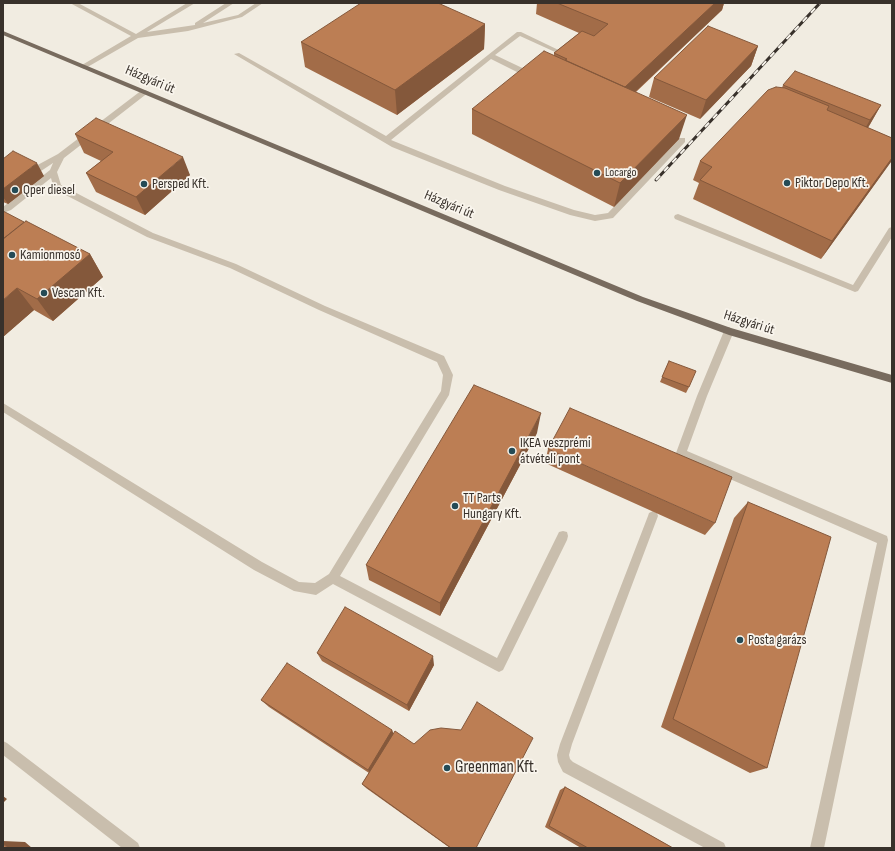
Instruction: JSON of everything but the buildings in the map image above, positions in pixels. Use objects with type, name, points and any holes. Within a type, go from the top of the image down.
[{"type":"main road","name":"Házgyári út","points":[[3,33],[640,299],[729,331],[892,379]]},
{"type":"lane","points":[[73,3],[135,36],[188,29],[240,16],[260,3]]},
{"type":"lane","points":[[84,66],[192,3]]},
{"type":"lane","points":[[188,29],[231,3]]},
{"type":"lane","points":[[387,139],[519,33],[568,56]]},
{"type":"lane","points":[[237,54],[387,139],[395,145],[502,188],[572,213],[595,218],[610,216],[682,140]]},
{"type":"lane","points":[[491,56],[532,76]]},
{"type":"lane","points":[[24,178],[35,170],[62,156],[145,92]]},
{"type":"lane","points":[[3,210],[8,208],[53,172],[62,156]]},
{"type":"lane","points":[[3,407],[258,566],[298,587],[316,588],[333,578],[446,392],[448,375],[441,359],[322,308],[233,266],[150,235],[58,187],[53,172]]},
{"type":"lane","points":[[678,217],[855,289],[892,230]]},
{"type":"lane","points":[[729,331],[678,458],[883,540],[817,848]]},
{"type":"lane","points":[[654,516],[566,744],[563,755],[564,762],[568,767],[720,848]]},
{"type":"lane","points":[[333,578],[499,666],[563,536]]},
{"type":"lane","points":[[3,747],[133,848]]},
{"type":"railway","points":[[656,180],[820,3]]},
{"type":"place","name":"Locargo","points":[[597,173]]},
{"type":"place","name":"Piktor Depo Kft.","points":[[787,183]]},
{"type":"place","name":"Persped Kft.","points":[[144,184]]},
{"type":"place","name":"Qper diesel","points":[[15,190]]},
{"type":"place","name":"Kamionmosó","points":[[12,255]]},
{"type":"place","name":"Vescan Kft.","points":[[44,293]]},
{"type":"place","name":"IKEA veszprémi átvételi pont","points":[[512,451]]},
{"type":"place","name":"TT Parts Hungary Kft.","points":[[455,506]]},
{"type":"place","name":"Posta garázs","points":[[740,640]]},
{"type":"place","name":"Greenman Kft.","points":[[447,768]]}]
